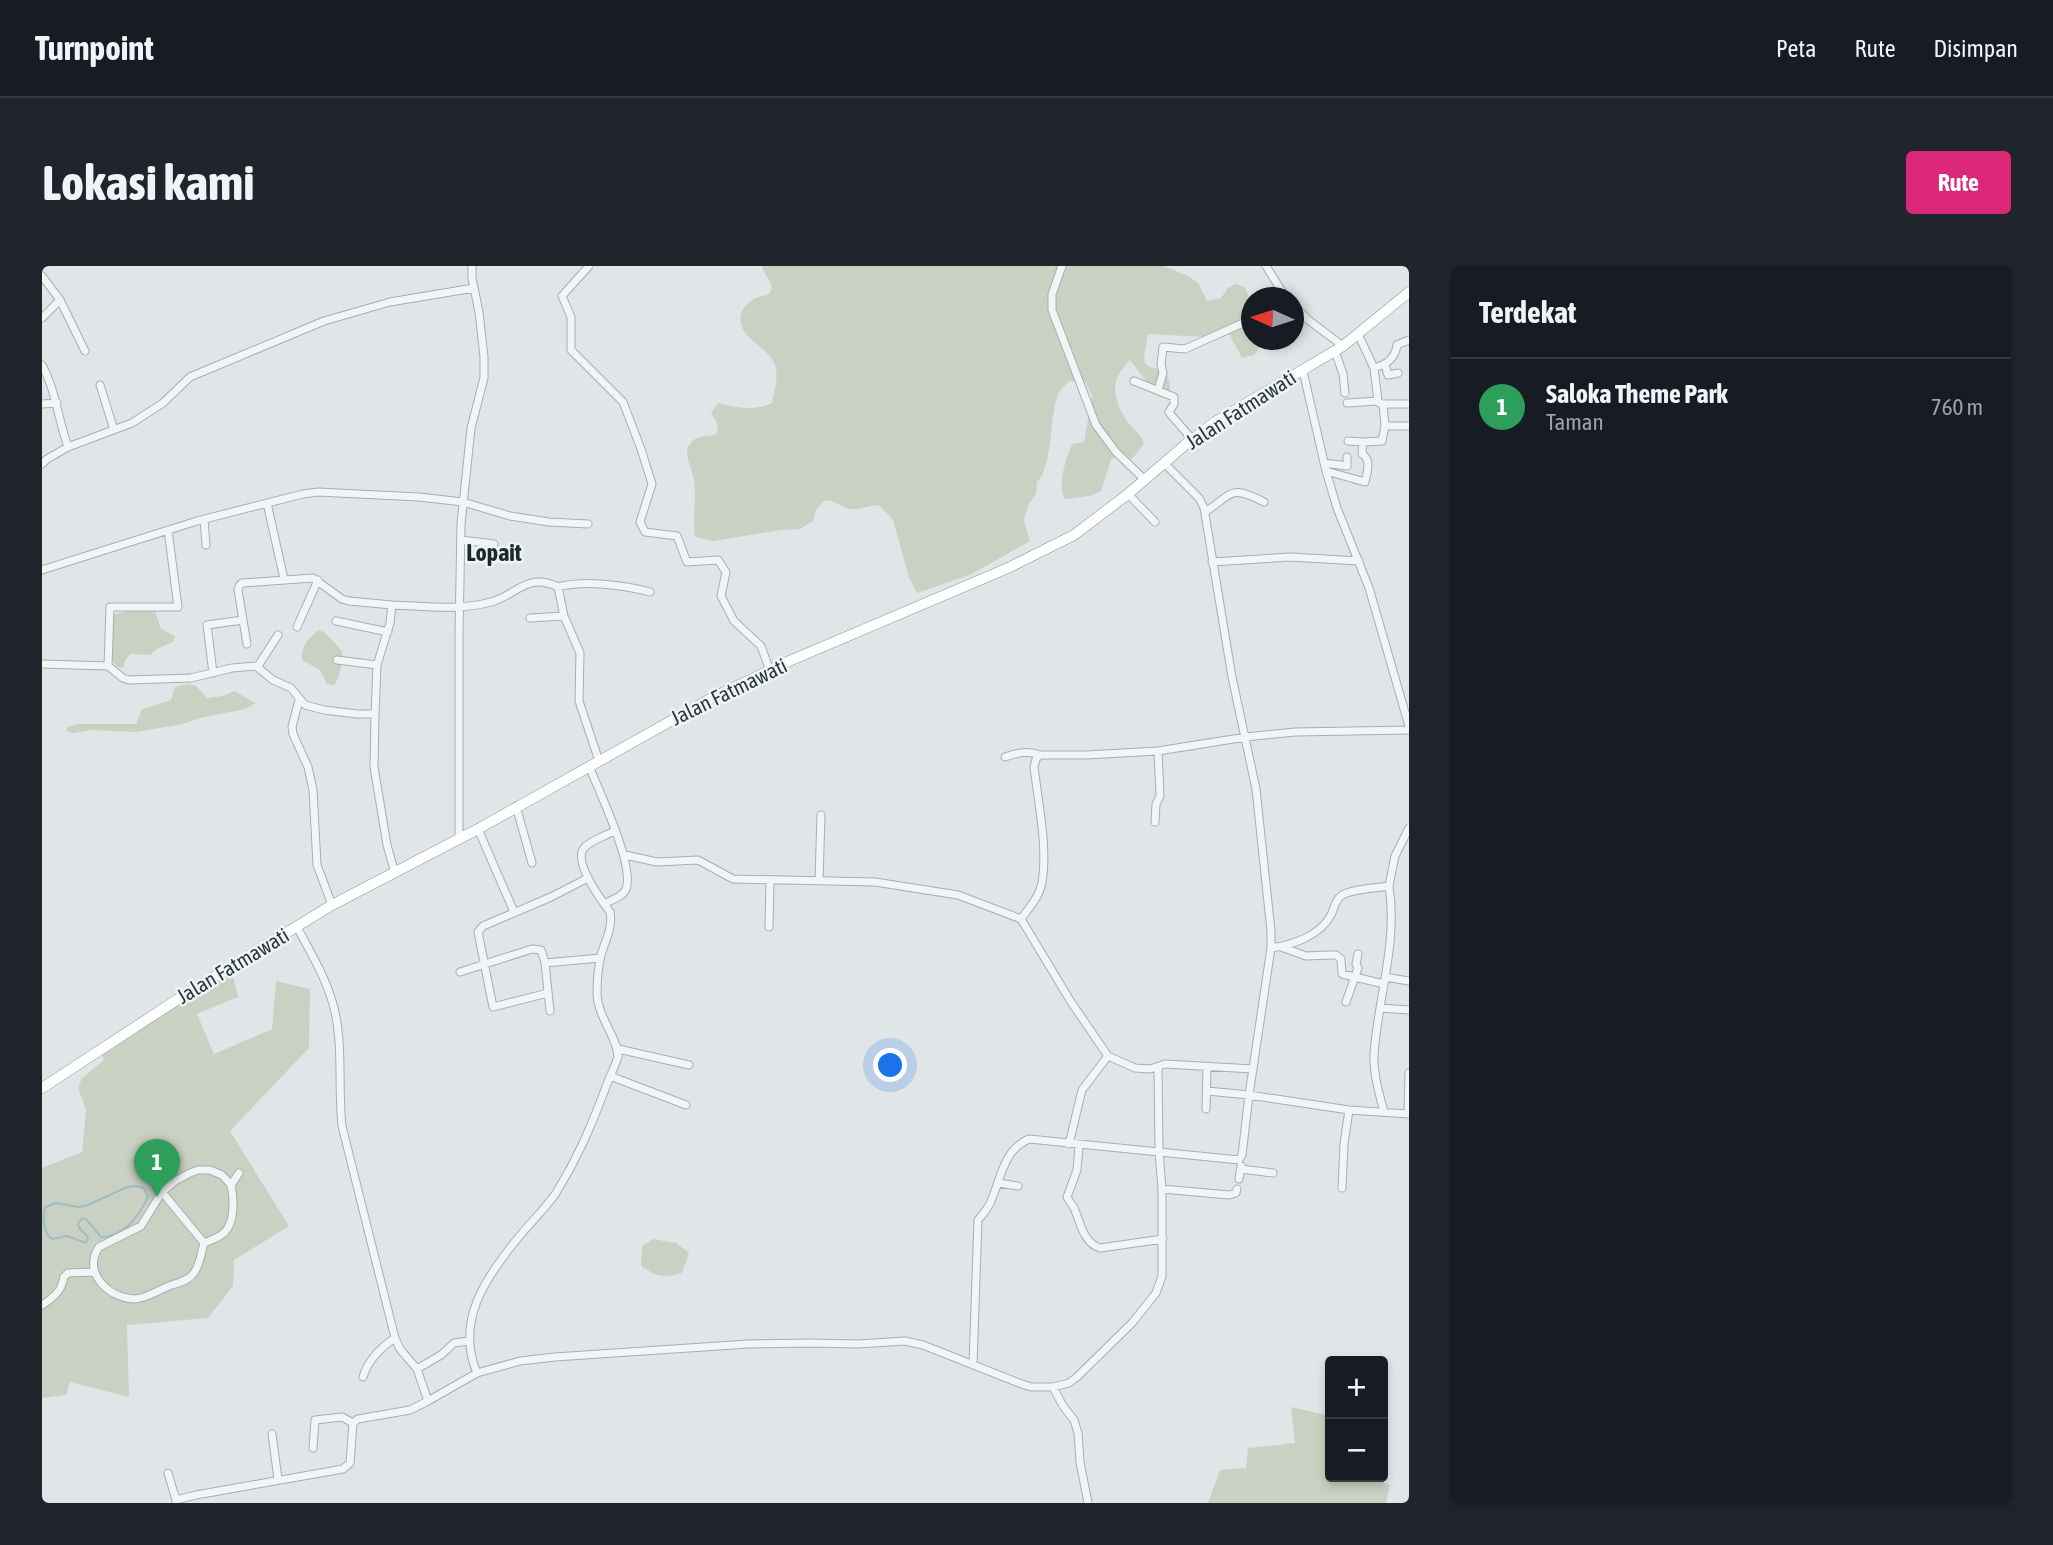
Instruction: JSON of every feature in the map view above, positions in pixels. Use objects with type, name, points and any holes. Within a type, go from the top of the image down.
[{"type":"highway","name":"Jalan Fatmawati","points":[[42,1088],[178,999],[332,905],[478,829],[710,699],[943,594],[1008,568],[1074,535],[1215,422],[1339,349],[1409,292]]},
{"type":"street","points":[[459,838],[463,502],[471,428],[484,378],[483,346],[472,266]]},
{"type":"street","points":[[589,266],[562,296],[571,317],[571,350],[623,402],[652,484],[640,522],[645,532],[677,536],[687,562],[718,560],[726,572],[721,596],[734,621],[761,646],[770,671]]},
{"type":"street","points":[[1062,266],[1052,294],[1052,310],[1096,425],[1116,452],[1145,480]]},
{"type":"street","points":[[1266,266],[1279,287]]},
{"type":"street","points":[[42,276],[60,300],[85,351]]},
{"type":"street","points":[[42,464],[47,458],[68,447],[132,423],[163,403],[190,376],[324,321],[390,302],[474,288]]},
{"type":"street","points":[[42,318],[60,300]]},
{"type":"street","points":[[1304,315],[1339,349],[1345,393]]},
{"type":"street","points":[[1158,390],[1163,373],[1163,347],[1185,349],[1241,324]]},
{"type":"street","points":[[1348,441],[1382,441],[1385,426],[1374,368],[1358,334]]},
{"type":"street","points":[[1374,368],[1385,365],[1396,355],[1397,345],[1409,340]]},
{"type":"street","points":[[42,365],[51,382],[68,447]]},
{"type":"street","points":[[1385,365],[1388,375],[1398,373]]},
{"type":"street","points":[[1005,757],[1017,753],[1086,755],[1158,751],[1296,732],[1409,728],[1382,631],[1359,561],[1337,508],[1303,371]]},
{"type":"street","points":[[1134,381],[1174,397],[1174,404],[1169,412],[1192,439]]},
{"type":"street","points":[[100,385],[114,430]]},
{"type":"street","points":[[42,404],[57,403]]},
{"type":"street","points":[[1347,403],[1409,404]]},
{"type":"street","points":[[1385,426],[1409,426]]},
{"type":"street","points":[[1325,467],[1365,482],[1368,462],[1362,454],[1363,442]]},
{"type":"street","points":[[1325,467],[1347,466],[1348,457]]},
{"type":"street","points":[[1164,463],[1199,498],[1205,512],[1232,677],[1256,789],[1271,931],[1271,948],[1239,1179]]},
{"type":"street","points":[[42,570],[204,519],[303,494],[326,492],[463,502],[549,523],[588,524]]},
{"type":"street","points":[[1205,512],[1232,493],[1242,492],[1264,502]]},
{"type":"street","points":[[1128,494],[1155,522]]},
{"type":"street","points":[[267,503],[284,579]]},
{"type":"street","points":[[204,519],[206,545]]},
{"type":"street","points":[[108,666],[110,607],[178,607],[168,530]]},
{"type":"street","points":[[461,540],[494,544]]},
{"type":"street","points":[[1212,562],[1290,557],[1359,561]]},
{"type":"street","points":[[247,644],[239,586],[242,583],[313,578],[349,601],[460,608],[508,597],[526,583],[546,583],[558,587],[576,583],[632,587],[650,592]]},
{"type":"street","points":[[297,627],[318,580]]},
{"type":"street","points":[[558,587],[564,616],[580,653],[579,701],[594,763],[614,831],[625,855],[628,873],[622,894],[604,904]]},
{"type":"street","points":[[392,605],[388,632],[377,665],[373,753],[387,845],[396,873]]},
{"type":"street","points":[[530,618],[564,616]]},
{"type":"street","points":[[197,626],[243,620]]},
{"type":"street","points":[[336,621],[388,632]]},
{"type":"street","points":[[207,625],[213,673]]},
{"type":"street","points":[[258,666],[278,635]]},
{"type":"street","points":[[337,660],[377,665]]},
{"type":"street","points":[[42,664],[108,666],[130,680],[191,678],[232,668],[258,666],[273,680],[291,688],[304,705],[324,710],[375,714]]},
{"type":"street","points":[[299,700],[292,727],[308,767],[313,790],[317,865],[332,905]]},
{"type":"street","points":[[1155,822],[1156,804],[1160,796],[1158,751]]},
{"type":"street","points":[[1021,919],[1038,895],[1042,881],[1042,825],[1034,767],[1036,759],[1041,755]]},
{"type":"street","points":[[516,806],[532,863]]},
{"type":"street","points":[[819,880],[821,815]]},
{"type":"street","points":[[1384,1112],[1377,1087],[1374,1056],[1390,952],[1389,886],[1395,856],[1409,828]]},
{"type":"street","points":[[478,829],[514,912]]},
{"type":"street","points":[[477,1373],[469,1341],[470,1321],[485,1284],[518,1238],[554,1195],[584,1143],[618,1057],[618,1049],[598,1003],[600,958],[611,925],[610,912],[588,878],[581,856],[584,848],[614,831]]},
{"type":"street","points":[[625,855],[657,862],[698,860],[733,879],[874,882],[958,895],[1021,919],[1071,1002],[1108,1056],[1135,1068],[1158,1068],[1165,1064],[1253,1069]]},
{"type":"street","points":[[548,993],[493,1007],[478,932],[483,926],[588,878]]},
{"type":"street","points":[[769,927],[770,881]]},
{"type":"street","points":[[1271,948],[1281,947],[1323,928],[1341,896],[1347,892],[1389,886]]},
{"type":"street","points":[[297,927],[325,980],[335,1013],[342,1126],[395,1338],[400,1349],[417,1369],[428,1401]]},
{"type":"street","points":[[1281,947],[1311,956],[1339,957],[1342,962],[1341,973],[1356,977],[1409,981]]},
{"type":"street","points":[[460,971],[535,949],[541,950],[550,1011]]},
{"type":"street","points":[[1346,1002],[1356,977],[1358,954]]},
{"type":"street","points":[[545,963],[600,958]]},
{"type":"street","points":[[1380,1009],[1409,1010]]},
{"type":"street","points":[[618,1049],[689,1065]]},
{"type":"street","points":[[1069,1144],[1083,1087],[1108,1056]]},
{"type":"street","points":[[354,1423],[363,1417],[410,1410],[477,1373],[520,1361],[748,1344],[858,1344],[905,1341],[1031,1387],[1053,1387],[1069,1383],[1132,1323],[1156,1293],[1162,1276],[1158,1068]]},
{"type":"street","points":[[1206,1109],[1207,1068]]},
{"type":"street","points":[[1207,1090],[1349,1110],[1408,1114],[1409,1073]]},
{"type":"street","points":[[610,1076],[686,1105]]},
{"type":"street","points":[[1342,1188],[1343,1144],[1349,1110]]},
{"type":"street","points":[[972,1365],[978,1220],[989,1206],[1004,1164],[1025,1140],[1159,1151],[1236,1161],[1241,1158]]},
{"type":"street","points":[[1079,1146],[1077,1170],[1067,1198],[1092,1245],[1100,1248],[1163,1239]]},
{"type":"street","points":[[1241,1169],[1273,1173]]},
{"type":"street","points":[[198,1170],[210,1170],[222,1175],[231,1185],[233,1196],[230,1225],[219,1236],[204,1243],[200,1261],[192,1276],[143,1298],[118,1296],[103,1286],[94,1272],[99,1247],[141,1226],[162,1192],[175,1181],[198,1170]]},
{"type":"street","points":[[231,1185],[239,1173]]},
{"type":"street","points":[[998,1183],[1018,1186]]},
{"type":"street","points":[[1162,1189],[1229,1195],[1236,1193],[1237,1189]]},
{"type":"street","points":[[162,1192],[204,1243]]},
{"type":"street","points":[[42,1305],[61,1287],[68,1273],[94,1272]]},
{"type":"street","points":[[363,1377],[368,1363],[385,1344],[395,1338]]},
{"type":"street","points":[[417,1369],[441,1355],[454,1343],[469,1341]]},
{"type":"street","points":[[1053,1387],[1079,1433],[1080,1462],[1088,1503]]},
{"type":"street","points":[[313,1448],[315,1420],[342,1418],[354,1423]]},
{"type":"street","points":[[168,1473],[176,1502],[278,1479],[331,1472],[348,1466],[354,1423]]},
{"type":"street","points":[[272,1434],[278,1479]]},
{"type":"green space","points":[[762,266],[1164,266],[1198,283],[1207,301],[1221,298],[1228,288],[1236,284],[1245,287],[1241,287],[1241,350],[1258,350],[1254,355],[1242,358],[1228,332],[1205,337],[1148,334],[1145,363],[1166,371],[1170,390],[1157,391],[1150,386],[1130,360],[1119,374],[1115,385],[1121,410],[1144,443],[1133,458],[1130,459],[1121,451],[1111,460],[1101,491],[1090,496],[1064,499],[1062,479],[1065,464],[1072,444],[1084,442],[1092,396],[1086,383],[1069,381],[1058,395],[1055,404],[1046,465],[1025,515],[1024,521],[1030,541],[972,574],[917,593],[909,578],[893,520],[879,505],[851,509],[824,501],[816,510],[813,521],[800,529],[713,541],[695,537],[695,488],[687,452],[690,444],[698,438],[715,435],[718,426],[711,413],[718,403],[745,408],[772,403],[775,365],[765,351],[746,334],[741,320],[742,311],[747,305],[756,298],[769,294],[771,290]]},
{"type":"green space","points":[[144,609],[155,611],[161,629],[175,636],[173,642],[150,655],[130,654],[123,668],[117,667],[112,660],[113,614]]},
{"type":"green space","points":[[319,630],[342,651],[340,673],[334,685],[327,684],[320,670],[302,660],[306,643]]},
{"type":"green space","points":[[189,684],[196,686],[207,698],[234,691],[256,703],[245,709],[183,724],[135,732],[67,731],[67,727],[78,724],[136,724],[142,709],[171,700],[175,687]]},
{"type":"green space","points":[[231,968],[238,997],[197,1014],[214,1054],[272,1029],[276,981],[310,989],[309,1048],[230,1131],[289,1226],[234,1260],[233,1286],[208,1318],[127,1325],[129,1397],[70,1382],[66,1395],[42,1398],[42,1168],[82,1152],[86,1110],[78,1088],[82,1078],[104,1060],[100,1053]]},
{"type":"green space","points":[[653,1239],[676,1243],[689,1253],[682,1273],[660,1276],[641,1266],[642,1246]]},
{"type":"green space","points":[[1291,1407],[1325,1415],[1325,1482],[1382,1482],[1390,1485],[1386,1503],[1208,1503],[1220,1470],[1246,1468],[1248,1448],[1295,1443]]},
{"type":"waterway","points":[[136,1186],[144,1188],[148,1197],[130,1224],[117,1233],[101,1237],[86,1219],[82,1218],[78,1224],[88,1237],[86,1243],[67,1236],[52,1239],[46,1233],[45,1207],[56,1203],[78,1207],[88,1205],[127,1187],[136,1186]]},
{"type":"place","name":"Saloka Theme Park","points":[[157,1197]]},
{"type":"district","name":"Lopait","points":[[494,553]]}]
